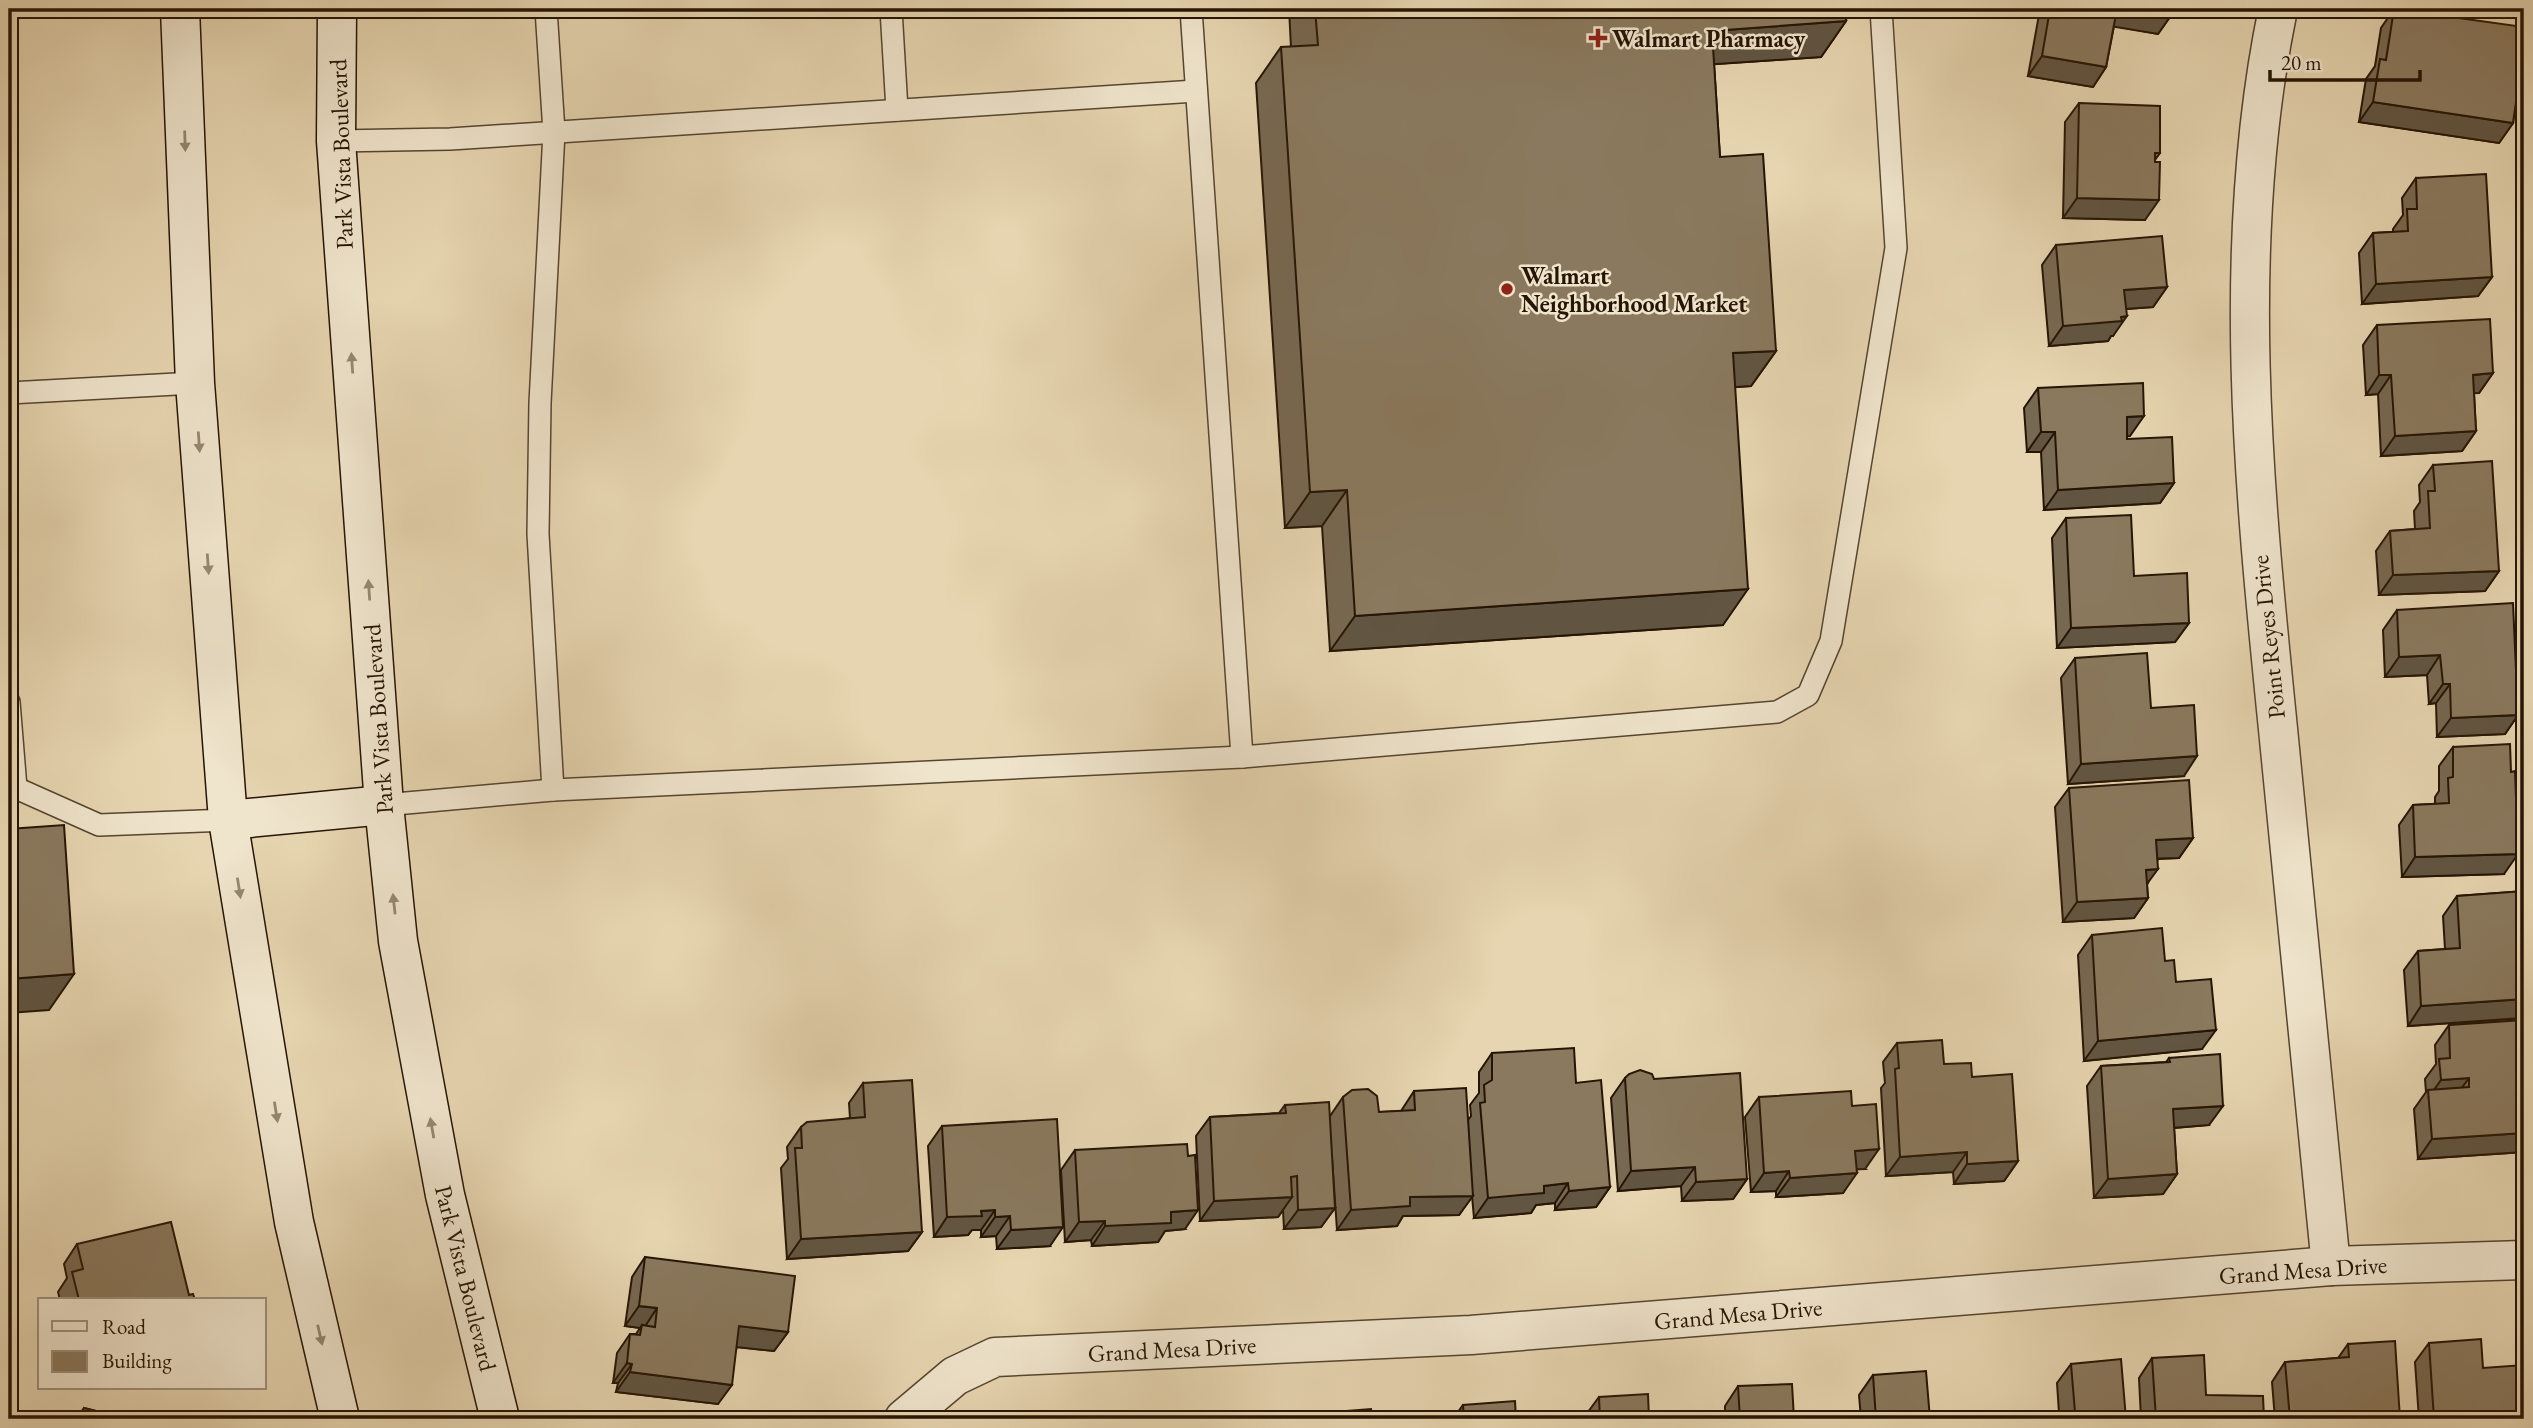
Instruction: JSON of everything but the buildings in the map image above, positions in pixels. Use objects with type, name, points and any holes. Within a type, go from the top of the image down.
[{"type":"main road","points":[[155,9],[182,73]]},
{"type":"main road","points":[[180,9],[195,383],[228,820],[294,1222],[340,1419]]},
{"type":"main road","name":"Park Vista Boulevard","points":[[337,9],[337,141],[384,805],[398,941],[445,1195],[500,1419]]},
{"type":"main road","points":[[337,141],[364,9]]},
{"type":"main road","name":"Point Reyes Drive","points":[[2278,9],[2263,82],[2249,259],[2258,531],[2331,1266]]},
{"type":"main road","points":[[228,820],[384,805]]},
{"type":"main road","name":"Grand Mesa Drive","points":[[904,1419],[955,1376],[995,1357],[1471,1335],[2331,1266],[2524,1260]]},
{"type":"lane","points":[[553,790],[538,534],[540,403],[554,132],[546,9],[558,9]]},
{"type":"lane","points":[[891,9],[897,110]]},
{"type":"lane","points":[[1191,9],[1242,757]]},
{"type":"lane","points":[[384,805],[553,790],[1242,757],[1777,712],[1808,695],[1831,641],[1896,248],[1881,9]]},
{"type":"lane","points":[[337,141],[554,132],[1196,90]]},
{"type":"lane","points":[[9,393],[195,383]]},
{"type":"lane","points":[[9,702],[12,789],[99,825],[228,820]]},
{"type":"place","name":"Walmart Pharmacy","points":[[1598,38]]},
{"type":"place","name":"Walmart Neighborhood Market","points":[[1507,289]]}]
